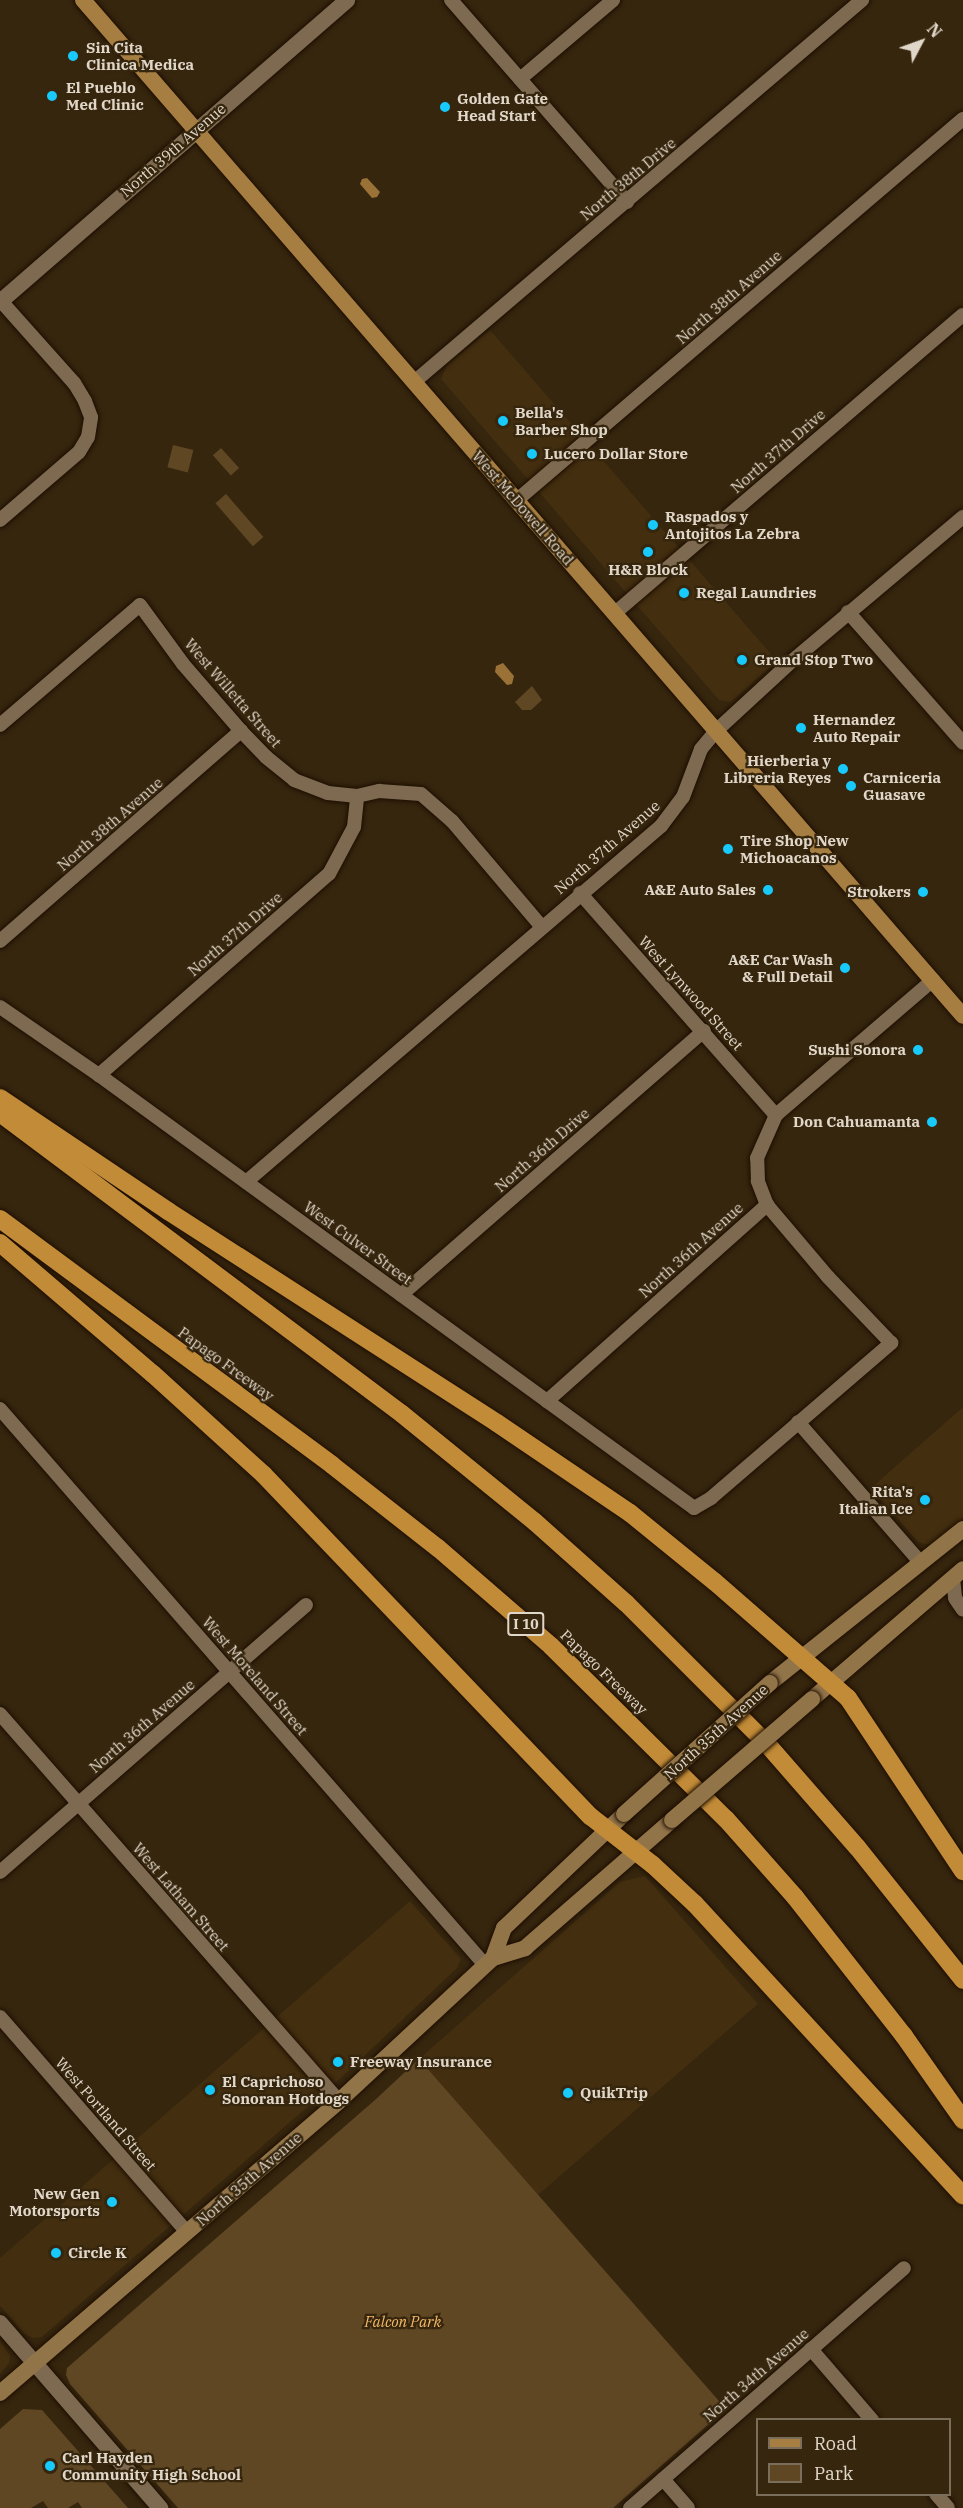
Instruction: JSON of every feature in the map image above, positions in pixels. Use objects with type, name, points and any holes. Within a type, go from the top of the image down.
[{"type":"highway","points":[[0,1098],[177,1218],[497,1424],[630,1513],[848,1698],[963,1871]]},
{"type":"highway","points":[[0,1113],[402,1414],[535,1522],[626,1603],[715,1689],[774,1752],[857,1847],[963,1980]]},
{"type":"highway","name":"Papago Freeway","points":[[0,1219],[332,1465],[438,1548],[551,1646],[632,1723],[726,1819],[795,1897],[904,2036],[963,2120]]},
{"type":"highway","points":[[0,1243],[153,1374],[264,1474],[590,1816],[635,1851],[695,1904],[963,2195]]},
{"type":"main road","name":"West McDowell Road","points":[[83,0],[963,1016]]},
{"type":"main road","name":"North 35th Avenue","points":[[0,2393],[339,2101],[489,1961],[504,1928],[606,1829],[801,1656],[963,1529]]},
{"type":"main road","name":"North 35th Avenue","points":[[489,1961],[525,1948],[958,1573]]},
{"type":"street","name":"North 39th Avenue","points":[[0,301],[347,0]]},
{"type":"street","points":[[451,0],[627,202]]},
{"type":"street","points":[[520,79],[613,0]]},
{"type":"street","name":"North 38th Drive","points":[[414,382],[862,0]]},
{"type":"street","name":"North 38th Avenue","points":[[517,500],[963,119]]},
{"type":"street","points":[[0,301],[74,384],[85,401],[91,417],[88,436],[79,452],[0,520]]},
{"type":"street","name":"North 37th Drive","points":[[615,613],[963,315]]},
{"type":"street","name":"North 37th Avenue","points":[[246,1182],[655,831],[674,812],[690,784],[701,749],[717,730],[848,612],[963,517]]},
{"type":"street","name":"West Willetta Street","points":[[0,725],[140,605],[183,664],[266,757],[294,780],[328,793],[357,795],[379,791],[421,794],[459,830],[542,926]]},
{"type":"street","points":[[848,612],[963,743]]},
{"type":"street","name":"North 38th Avenue","points":[[0,941],[242,731]]},
{"type":"street","name":"North 37th Drive","points":[[99,1075],[328,874],[354,827],[357,795]]},
{"type":"street","name":"West Lynwood Street","points":[[580,893],[776,1115]]},
{"type":"street","name":"North 36th Avenue","points":[[548,1401],[767,1205],[758,1181],[757,1158],[776,1115],[933,980]]},
{"type":"street","name":"West Culver Street","points":[[0,1007],[99,1075],[694,1508],[711,1498],[798,1422]]},
{"type":"street","name":"North 36th Drive","points":[[401,1295],[704,1031]]},
{"type":"street","points":[[767,1205],[828,1276],[891,1343],[798,1422],[921,1563]]},
{"type":"street","name":"West Moreland Street","points":[[0,1409],[230,1672],[489,1961]]},
{"type":"street","points":[[958,1573],[955,1598],[963,1610]]},
{"type":"street","name":"North 36th Avenue","points":[[0,1872],[306,1605]]},
{"type":"street","name":"West Latham Street","points":[[0,1714],[339,2101]]},
{"type":"street","name":"West Portland Street","points":[[0,2018],[187,2232]]},
{"type":"street","name":"North 34th Avenue","points":[[630,2508],[904,2268]]},
{"type":"street","points":[[0,2323],[160,2508]]},
{"type":"street","points":[[811,2349],[870,2418]]},
{"type":"street","points":[[663,2479],[688,2508]]},
{"type":"street","points":[[938,2496],[948,2508]]},
{"type":"shaded area","points":[[367,178],[380,192],[377,197],[372,198],[360,184],[362,179]]},
{"type":"shaded area","points":[[490,330],[777,661],[731,702],[719,700],[441,379],[447,365]]},
{"type":"shaded area","points":[[503,663],[514,676],[512,684],[507,685],[495,672],[496,666]]},
{"type":"shaded area","points":[[963,1407],[963,1519],[932,1544],[918,1542],[871,1488]]},
{"type":"shaded area","points":[[645,1876],[758,2004],[538,2195],[419,2059],[620,1882]]},
{"type":"shaded area","points":[[410,1901],[461,1959],[457,1968],[341,2078],[42,2337],[32,2338],[24,2333],[0,2306],[0,2258]]},
{"type":"shaded area","points":[[0,2341],[10,2356],[9,2363],[0,2374]]},
{"type":"green space","points":[[173,445],[193,450],[188,472],[167,467]]},
{"type":"green space","points":[[221,448],[239,468],[231,475],[213,455]]},
{"type":"green space","points":[[226,494],[263,537],[253,546],[215,503]]},
{"type":"green space","points":[[532,686],[542,700],[531,710],[522,710],[515,702]]},
{"type":"green space","name":"Falcon Park","points":[[419,2059],[726,2409],[613,2508],[178,2508],[70,2384],[66,2375],[67,2368]]},
{"type":"green space","name":"Carl Hayden Community High School","points":[[23,2409],[42,2410],[128,2508],[82,2508],[78,2502],[68,2508],[48,2508],[43,2501],[31,2508],[0,2508],[0,2429]]},
{"type":"place","name":"Sin Cita Clinica Medica","points":[[73,56]]},
{"type":"place","name":"El Pueblo Med Clinic","points":[[52,96]]},
{"type":"place","name":"Golden Gate Head Start","points":[[445,107]]},
{"type":"place","name":"Bella's Barber Shop","points":[[503,421]]},
{"type":"place","name":"Lucero Dollar Store","points":[[532,454]]},
{"type":"place","name":"Raspados y Antojitos La Zebra","points":[[653,525]]},
{"type":"place","name":"H&R Block","points":[[648,552]]},
{"type":"place","name":"Regal Laundries","points":[[684,593]]},
{"type":"place","name":"Grand Stop Two","points":[[742,660]]},
{"type":"place","name":"Hernandez Auto Repair","points":[[801,728]]},
{"type":"place","name":"Hierberia y Libreria Reyes","points":[[843,769]]},
{"type":"place","name":"Carniceria Guasave","points":[[851,786]]},
{"type":"place","name":"Tire Shop New Michoacanos","points":[[728,849]]},
{"type":"place","name":"A&E Auto Sales","points":[[768,890]]},
{"type":"place","name":"Strokers","points":[[923,892]]},
{"type":"place","name":"A&E Car Wash & Full Detail","points":[[845,968]]},
{"type":"place","name":"Sushi Sonora","points":[[918,1050]]},
{"type":"place","name":"Don Cahuamanta","points":[[932,1122]]},
{"type":"place","name":"Rita's Italian Ice","points":[[925,1500]]},
{"type":"place","name":"Freeway Insurance","points":[[338,2062]]},
{"type":"place","name":"El Caprichoso Sonoran Hotdogs","points":[[210,2090]]},
{"type":"place","name":"QuikTrip","points":[[568,2093]]},
{"type":"place","name":"New Gen Motorsports","points":[[112,2202]]},
{"type":"place","name":"Circle K","points":[[56,2253]]},
{"type":"place","name":"Carl Hayden Community High School","points":[[50,2466]]}]
